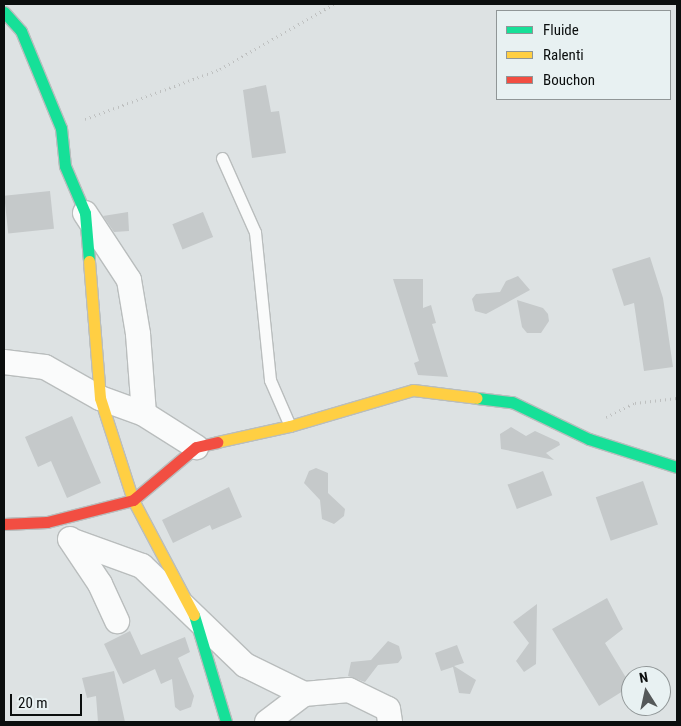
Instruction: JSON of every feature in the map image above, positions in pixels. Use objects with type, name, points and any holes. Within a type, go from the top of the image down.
[{"type":"street","points":[[4,12],[21,31],[62,128],[65,166],[85,213],[129,280],[138,334],[144,414]]},
{"type":"street","points":[[85,213],[100,398],[134,500],[197,622],[226,722]]},
{"type":"street","points":[[4,362],[45,367],[100,398],[144,414],[196,447]]},
{"type":"street","points":[[4,524],[47,522],[134,500],[196,447],[290,426],[414,390],[512,402],[589,439],[653,456],[677,467]]},
{"type":"street","points":[[47,522],[73,541],[142,566],[197,622],[245,665],[304,694],[349,690],[388,709],[390,722]]},
{"type":"street","points":[[73,541],[100,584],[117,621]]},
{"type":"street","points":[[267,722],[304,694]]},
{"type":"lane","points":[[222,158],[255,232],[270,380],[290,426]]},
{"type":"path","points":[[62,128],[220,69],[334,4]]},
{"type":"path","points":[[589,439],[603,419],[635,403],[677,398]]},
{"type":"building","points":[[266,85],[271,112],[279,111],[286,153],[252,158],[243,90]]},
{"type":"building","points":[[50,191],[54,229],[8,234],[4,196]]},
{"type":"building","points":[[128,212],[129,231],[114,232],[103,216]]},
{"type":"building","points":[[203,212],[213,237],[183,249],[172,224]]},
{"type":"building","points":[[650,257],[663,298],[673,367],[644,371],[634,303],[624,306],[612,269]]},
{"type":"building","points":[[518,276],[530,290],[486,314],[475,311],[472,299],[476,294],[500,292],[506,281]]},
{"type":"building","points":[[393,279],[423,279],[423,308],[431,305],[436,323],[432,324],[448,377],[418,375],[414,363],[419,361]]},
{"type":"building","points":[[517,300],[543,308],[548,314],[549,321],[541,333],[527,333],[522,327]]},
{"type":"building","points":[[72,416],[101,483],[67,498],[51,461],[38,467],[25,437]]},
{"type":"building","points":[[511,427],[526,436],[535,431],[559,442],[560,445],[546,453],[554,460],[501,449],[500,434]]},
{"type":"building","points":[[316,468],[328,473],[328,493],[345,509],[344,516],[334,524],[322,519],[320,500],[304,483],[309,471]]},
{"type":"building","points":[[543,471],[552,495],[517,509],[508,485]]},
{"type":"building","points":[[643,481],[658,524],[611,541],[596,497]]},
{"type":"building","points":[[229,487],[242,517],[212,530],[210,525],[173,543],[162,520]]},
{"type":"building","points":[[607,598],[623,629],[605,643],[621,669],[621,692],[599,706],[552,629]]},
{"type":"building","points":[[537,604],[536,664],[524,672],[516,661],[529,643],[513,622]]},
{"type":"building","points":[[130,631],[141,655],[185,637],[190,652],[178,658],[194,696],[191,707],[180,711],[175,707],[172,679],[161,684],[155,669],[123,684],[104,644]]},
{"type":"building","points":[[388,641],[399,646],[402,658],[398,663],[378,665],[365,682],[348,676],[351,662],[371,660]]},
{"type":"building","points":[[457,645],[464,663],[454,666],[476,680],[470,694],[459,693],[453,667],[441,671],[435,653]]},
{"type":"building","points":[[114,671],[125,722],[98,722],[96,696],[87,698],[82,678]]},
{"type":"traffic: fast","points":[[4,12],[21,31],[61,128],[65,166],[85,213],[89,261]]},
{"type":"traffic: fast","points":[[477,398],[512,402],[589,439],[677,467]]},
{"type":"traffic: fast","points":[[194,615],[226,722]]},
{"type":"traffic: slow","points":[[89,261],[100,398],[133,500],[194,615]]},
{"type":"traffic: slow","points":[[217,442],[290,426],[413,390],[477,398]]},
{"type":"traffic: jam","points":[[4,524],[47,522],[133,500],[196,447],[217,442]]}]
